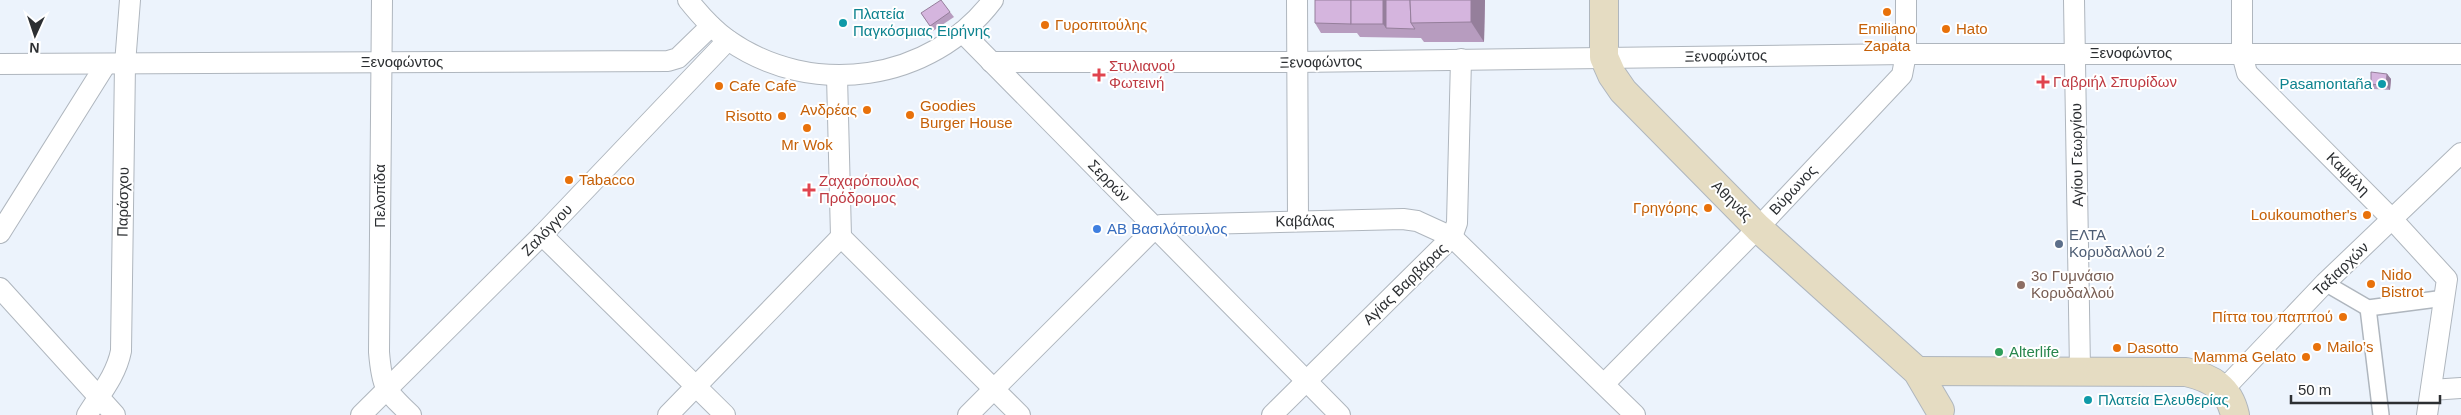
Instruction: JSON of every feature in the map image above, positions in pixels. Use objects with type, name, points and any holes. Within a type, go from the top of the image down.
[{"type":"main road","name":"Αθηνάς","points":[[1604,0],[1604,57],[1612,75],[1623,91],[1758,228],[1917,371],[1940,413]]},
{"type":"main road","points":[[1917,371],[2080,370],[2186,372],[2206,376],[2224,388],[2233,404],[2235,415]]},
{"type":"main road","points":[[1940,413],[1964,372]]},
{"type":"street","name":"Παράσχου","points":[[86,415],[118,365],[121,351],[116,64],[130,0]]},
{"type":"street","name":"Πελοπίδα","points":[[382,0],[379,352],[382,379],[386,391]]},
{"type":"street","points":[[688,0],[711,26],[728,40],[753,55],[780,66],[808,73],[836,76],[872,73],[896,68],[935,51],[962,32],[993,0]]},
{"type":"street","points":[[1297,0],[1298,220]]},
{"type":"street","name":"Βύρωνος","points":[[1604,384],[1758,228],[1902,75],[1906,54],[1906,0]]},
{"type":"street","name":"Αγίου Γεωργίου","points":[[2074,0],[2080,370]]},
{"type":"street","points":[[2242,0],[2242,54]]},
{"type":"street","points":[[695,74],[678,58],[711,26]]},
{"type":"street","name":"Σερρών","points":[[962,32],[1340,415]]},
{"type":"street","name":"Ζαλόγγου","points":[[361,415],[542,235],[728,40]]},
{"type":"street","name":"Ξενοφώντος","points":[[990,62],[1297,62],[2075,53],[2461,54]]},
{"type":"street","name":"Καψάλη","points":[[2242,54],[2247,73],[2392,219],[2447,280],[2453,297],[2430,390],[2427,415]]},
{"type":"street","name":"Ξενοφώντος","points":[[0,64],[668,61],[678,58]]},
{"type":"street","name":"Αγίας Βαρβάρας","points":[[1272,415],[1452,237],[1457,223],[1461,59]]},
{"type":"street","points":[[0,233],[116,64]]},
{"type":"street","points":[[836,76],[841,237],[1020,415]]},
{"type":"street","name":"Ταξιαρχών","points":[[2224,388],[2325,283],[2461,153]]},
{"type":"street","name":"Καβάλας","points":[[1155,228],[1161,225],[1298,220],[1403,219],[1417,221],[1452,237],[1635,415]]},
{"type":"street","points":[[968,415],[1155,228]]},
{"type":"street","points":[[542,235],[725,415]]},
{"type":"street","points":[[668,415],[841,237]]},
{"type":"street","points":[[2325,283],[2368,308],[2453,297]]},
{"type":"street","points":[[0,288],[115,415]]},
{"type":"street","points":[[2368,308],[2381,415]]},
{"type":"street","points":[[2430,390],[2461,388]]},
{"type":"street","points":[[386,391],[411,415]]},
{"type":"building","points":[[941,0],[950,12],[930,26],[921,13]]},
{"type":"building","points":[[1315,0],[1351,0],[1351,24],[1315,23]]},
{"type":"building","points":[[1351,0],[1383,0],[1383,24],[1351,24]]},
{"type":"building","points":[[1386,0],[1410,0],[1411,23],[1415,29],[1386,28]]},
{"type":"building","points":[[1410,0],[1471,0],[1471,22],[1411,23]]},
{"type":"building","points":[[2371,72],[2387,74],[2386,86],[2371,84]]},
{"type":"place","name":"Emiliano Zapata","points":[[1887,12]]},
{"type":"place","name":"Πλατεία Παγκόσμιας Ειρήνης","points":[[843,23]]},
{"type":"place","name":"Γυροπιτούλης","points":[[1045,25]]},
{"type":"place","name":"Hato","points":[[1946,29]]},
{"type":"place","name":"Στυλιανού Φωτεινή","points":[[1099,75]]},
{"type":"place","name":"Γαβριήλ Σπυρίδων","points":[[2043,82]]},
{"type":"place","name":"Pasamontaña","points":[[2382,84]]},
{"type":"place","name":"Cafe Cafe","points":[[719,86]]},
{"type":"place","name":"Ανδρέας","points":[[867,110]]},
{"type":"place","name":"Goodies Burger House","points":[[910,115]]},
{"type":"place","name":"Risotto","points":[[782,116]]},
{"type":"place","name":"Mr Wok","points":[[807,128]]},
{"type":"place","name":"Tabacco","points":[[569,180]]},
{"type":"place","name":"Ζαχαρόπουλος Πρόδρομος","points":[[809,190]]},
{"type":"place","name":"Γρηγόρης","points":[[1708,208]]},
{"type":"place","name":"Loukoumother's","points":[[2367,215]]},
{"type":"place","name":"ΑΒ Βασιλόπουλος","points":[[1097,229]]},
{"type":"place","name":"ΕΛΤΑ Κορυδαλλού 2","points":[[2059,244]]},
{"type":"place","name":"Nido Bistrot","points":[[2371,284]]},
{"type":"place","name":"3ο Γυμνάσιο Κορυδαλλού","points":[[2021,285]]},
{"type":"place","name":"Πίττα του παππού","points":[[2343,317]]},
{"type":"place","name":"Mailo’s","points":[[2317,347]]},
{"type":"place","name":"Dasotto","points":[[2117,348]]},
{"type":"place","name":"Alterlife","points":[[1999,352]]},
{"type":"place","name":"Mamma Gelato","points":[[2306,357]]},
{"type":"place","name":"Πλατεία Ελευθερίας","points":[[2088,400]]}]
